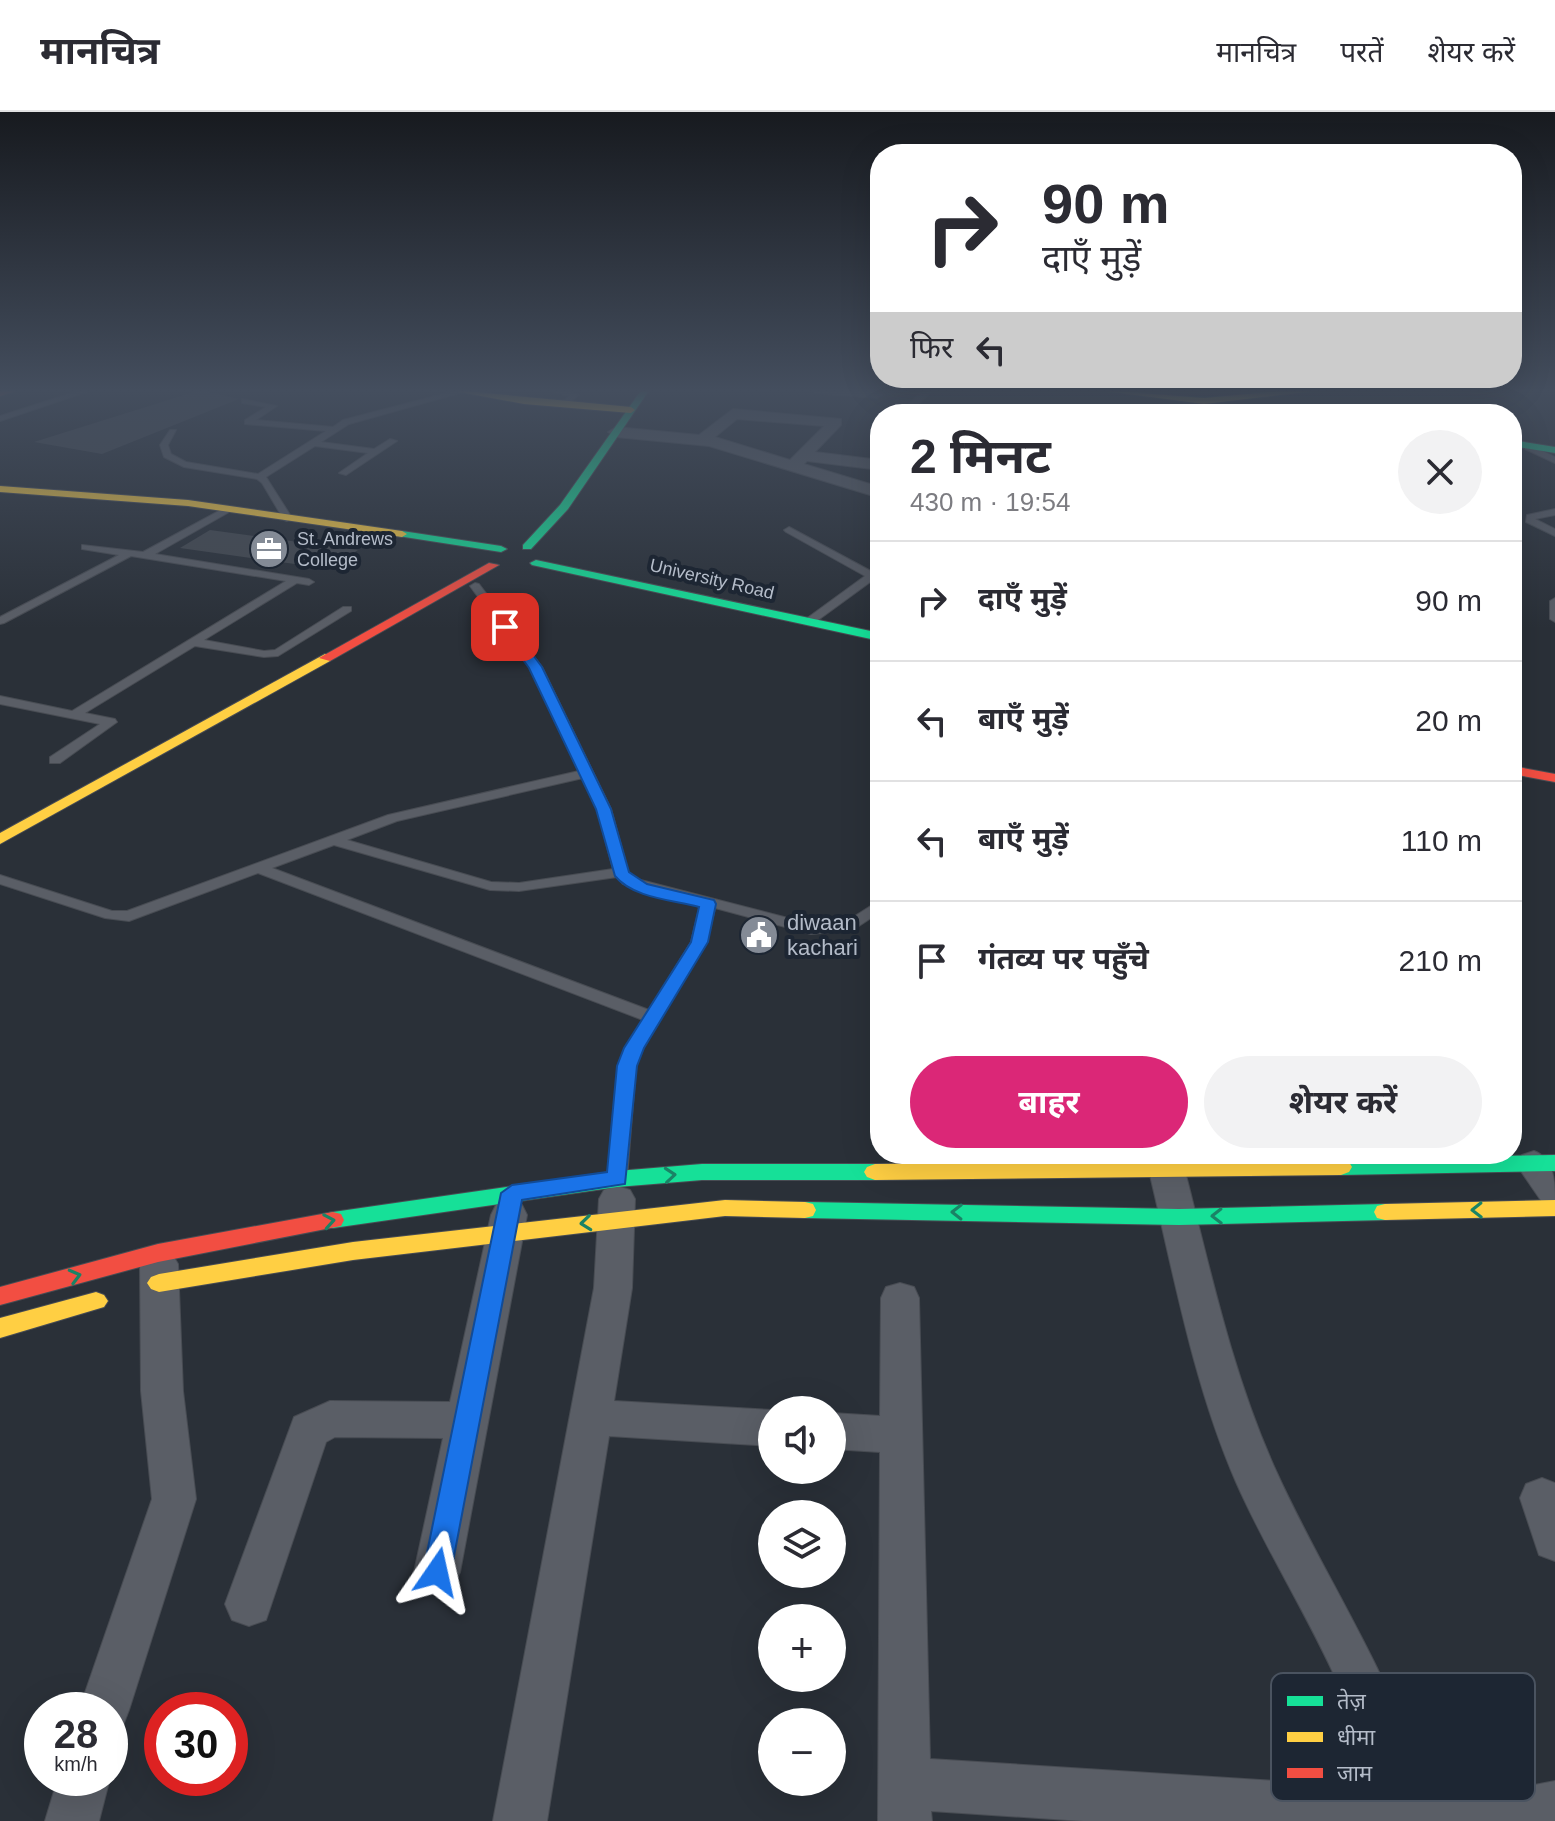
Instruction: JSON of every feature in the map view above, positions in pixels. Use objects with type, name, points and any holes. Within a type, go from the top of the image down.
[{"type":"main road","points":[[413,612],[475,586],[514,559],[564,507],[591,469]]},
{"type":"main road","points":[[0,489],[220,514],[514,559]]},
{"type":"main road","points":[[0,498],[287,518],[514,559]]},
{"type":"main road","points":[[0,839],[514,559]]},
{"type":"main road","name":"University Road","points":[[514,559],[870,625]]},
{"type":"main road","name":"University Road","points":[[815,617],[870,634]]},
{"type":"main road","points":[[1522,762],[1555,768]]},
{"type":"main road","points":[[1522,772],[1555,778]]},
{"type":"main road","points":[[155,1274],[329,1221],[509,1212],[617,1199],[702,1172],[997,1164]]},
{"type":"main road","points":[[1051,1164],[1167,1171],[1544,1164]]},
{"type":"main road","points":[[0,1296],[353,1251],[509,1212],[617,1199],[725,1208],[1179,1217],[1555,1208]]},
{"type":"main road","points":[[0,1328],[117,1295]]},
{"type":"street","points":[[827,469],[870,488]]},
{"type":"street","points":[[1544,1164],[1555,1193]]},
{"type":"street","points":[[1167,1171],[1222,1394],[1258,1482],[1344,1648],[1353,1673]]},
{"type":"street","points":[[520,1821],[613,1288],[617,1199]]},
{"type":"street","points":[[437,1572],[509,1212]]},
{"type":"street","points":[[110,1692],[174,1499],[162,1391],[155,1274]]},
{"type":"street","points":[[900,1298],[905,1802],[1524,1813],[1547,1811],[1555,1807]]},
{"type":"street","points":[[590,1417],[758,1427]]},
{"type":"street","points":[[249,1604],[309,1430],[317,1423],[330,1419],[467,1420]]},
{"type":"street","points":[[846,1432],[901,1435]]},
{"type":"street","points":[[1542,1498],[1555,1540]]},
{"type":"street","points":[[72,1821],[79,1796]]},
{"type":"lane","points":[[218,469],[266,481],[287,518]]},
{"type":"lane","points":[[260,477],[273,469]]},
{"type":"lane","points":[[343,473],[349,469]]},
{"type":"lane","points":[[1555,512],[1530,517],[1531,522],[1555,533]]},
{"type":"lane","points":[[144,556],[220,514]]},
{"type":"lane","points":[[789,530],[870,575]]},
{"type":"lane","points":[[86,547],[309,582]]},
{"type":"lane","points":[[0,621],[130,553]]},
{"type":"lane","points":[[270,576],[287,565]]},
{"type":"lane","points":[[74,715],[295,580]]},
{"type":"lane","points":[[815,617],[870,582]]},
{"type":"lane","points":[[475,586],[536,667],[604,809],[621,872],[628,881],[708,904],[826,930],[848,927],[870,912]]},
{"type":"lane","points":[[1555,604],[1555,619]]},
{"type":"lane","points":[[194,642],[264,654],[278,653],[347,609]]},
{"type":"lane","points":[[0,700],[111,722],[55,760]]},
{"type":"lane","points":[[0,879],[110,915],[129,916],[333,840],[426,810],[587,773]]},
{"type":"lane","points":[[333,840],[490,886],[519,887],[621,872]]},
{"type":"lane","points":[[258,868],[652,1017]]},
{"type":"lane","points":[[617,1199],[627,1066],[652,1017],[699,942],[708,904]]},
{"type":"building","name":"St. Andrews College","points":[[210,530],[358,550],[330,569],[180,548]]},
{"type":"traffic: fast","points":[[527,547],[564,507],[591,469]]},
{"type":"traffic: fast","points":[[402,534],[501,549]]},
{"type":"traffic: fast","points":[[536,563],[870,635]]},
{"type":"traffic: fast","points":[[1522,1164],[1555,1163]]},
{"type":"traffic: fast","points":[[1341,1167],[1502,1164]]},
{"type":"traffic: fast","points":[[333,1220],[617,1179],[702,1172],[875,1172]]},
{"type":"traffic: fast","points":[[805,1210],[1179,1217],[1385,1212]]},
{"type":"traffic: slow","points":[[0,489],[188,503],[402,534]]},
{"type":"traffic: slow","points":[[0,839],[325,658]]},
{"type":"traffic: slow","points":[[875,1172],[1341,1167]]},
{"type":"traffic: slow","points":[[159,1283],[353,1251],[725,1208],[805,1210]]},
{"type":"traffic: slow","points":[[1385,1212],[1555,1208]]},
{"type":"traffic: slow","points":[[0,1328],[96,1301]]},
{"type":"traffic: jam","points":[[325,658],[493,565]]},
{"type":"traffic: jam","points":[[1522,772],[1555,778]]},
{"type":"traffic: jam","points":[[0,1296],[158,1253],[333,1220]]},
{"type":"place","name":"St. Andrews College","points":[[269,549]]},
{"type":"place","name":"diwaan kachari","points":[[759,935]]},
{"type":"route","points":[[437,1572],[512,1193],[617,1179],[627,1066],[634,1048],[699,942],[708,904],[641,887],[628,881],[621,872],[604,809],[536,667],[505,627]]}]
